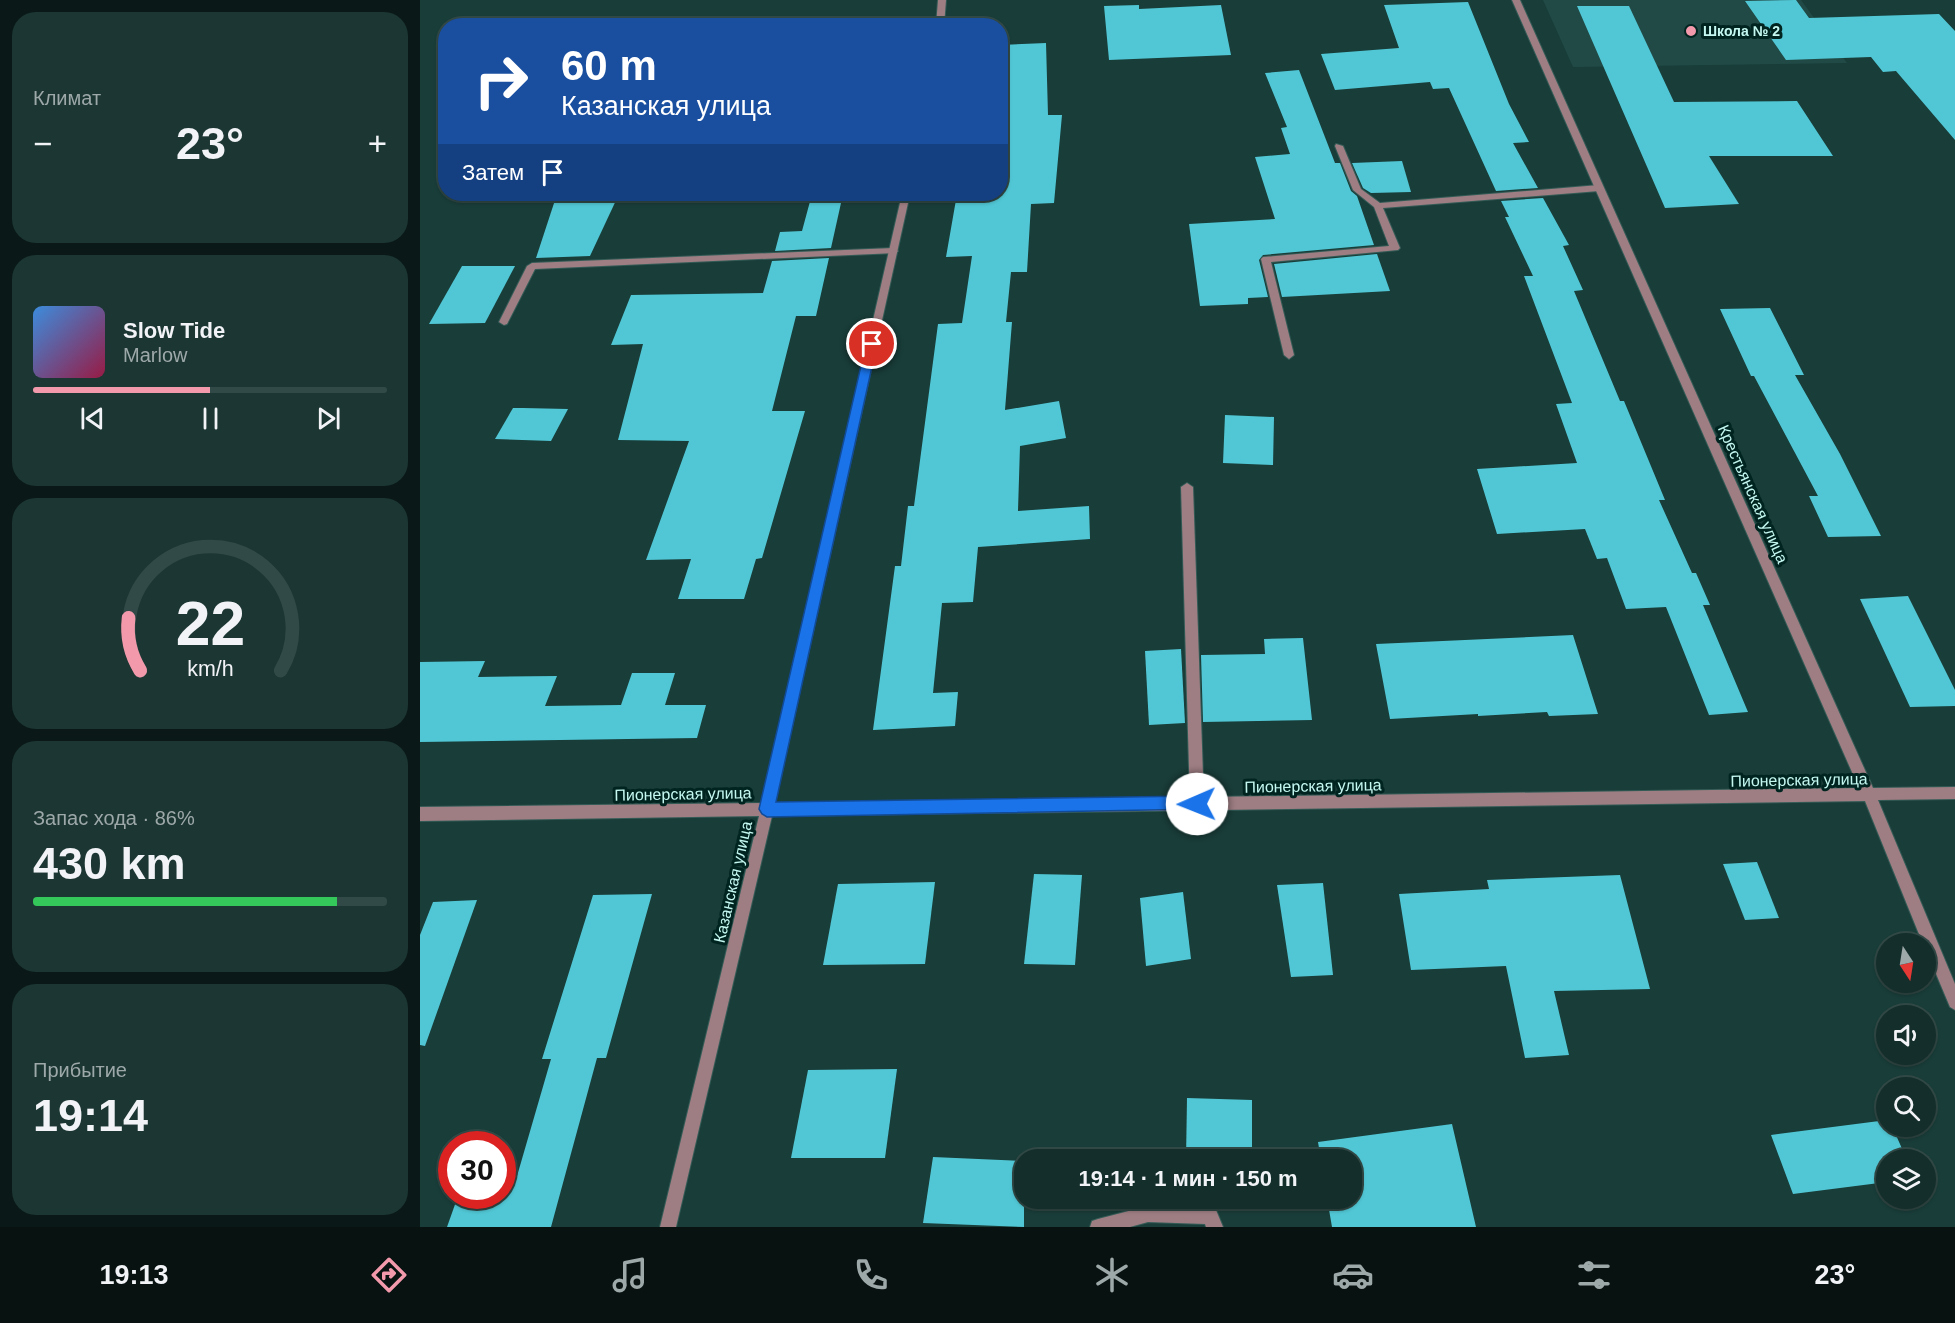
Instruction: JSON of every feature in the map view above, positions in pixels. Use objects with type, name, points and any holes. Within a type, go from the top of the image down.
[{"type":"street","points":[[941,18],[942,0]]},
{"type":"street","name":"Крестьянская улица","points":[[1516,0],[1869,795],[1955,1002]]},
{"type":"street","points":[[1289,355],[1266,259],[1395,249],[1378,207],[1357,190],[1339,146]]},
{"type":"street","points":[[1378,207],[1599,188]]},
{"type":"street","name":"Казанская улица","points":[[669,1227],[767,809],[904,201]]},
{"type":"street","points":[[504,322],[532,266],[893,251]]},
{"type":"street","points":[[1187,487],[1197,804]]},
{"type":"street","name":"Пионерская улица","points":[[420,814],[1955,793]]},
{"type":"street","points":[[1098,1227],[1148,1214],[1210,1216],[1215,1227]]},
{"type":"shaded area","name":"Школа № 2","points":[[1543,0],[1801,0],[1847,63],[1573,67]]},
{"type":"building","points":[[1796,0],[1809,18],[1939,14],[1955,31],[1955,140],[1896,71],[1883,72],[1871,57],[1786,60],[1745,1]]},
{"type":"building","points":[[1468,2],[1509,104],[1529,142],[1513,143],[1538,188],[1496,191],[1449,88],[1433,89],[1430,82],[1335,90],[1321,54],[1399,48],[1384,5]]},
{"type":"building","points":[[1139,5],[1139,9],[1221,5],[1231,55],[1109,60],[1104,6]]},
{"type":"building","points":[[1577,6],[1629,6],[1674,102],[1797,101],[1833,156],[1709,156],[1739,204],[1665,208]]},
{"type":"building","points":[[1046,43],[1048,115],[1062,115],[1054,203],[1031,204],[1027,272],[1011,272],[1006,322],[1012,322],[1005,410],[1059,401],[1066,438],[1020,446],[1018,511],[1089,506],[1090,539],[978,547],[973,602],[942,603],[933,693],[958,692],[955,726],[873,730],[895,566],[901,566],[908,506],[914,506],[938,324],[962,323],[972,256],[946,257],[956,201],[1008,201],[1008,45]]},
{"type":"building","points":[[1299,70],[1335,163],[1340,163],[1351,191],[1357,196],[1374,245],[1263,255],[1259,260],[1268,297],[1248,298],[1248,304],[1200,306],[1189,224],[1275,219],[1255,157],[1290,154],[1281,128],[1287,127],[1265,73]]},
{"type":"building","points":[[1402,161],[1411,192],[1371,193],[1363,188],[1352,163]]},
{"type":"building","points":[[1543,198],[1569,245],[1563,246],[1583,290],[1574,291],[1620,401],[1624,401],[1665,500],[1659,500],[1692,573],[1696,573],[1710,605],[1703,605],[1748,712],[1709,715],[1666,607],[1626,609],[1607,558],[1597,559],[1585,529],[1497,534],[1477,469],[1577,463],[1556,404],[1572,403],[1524,276],[1533,276],[1505,217],[1509,217],[1501,201]]},
{"type":"building","points":[[555,201],[616,201],[590,256],[536,258]]},
{"type":"building","points":[[810,201],[841,201],[831,248],[775,251],[780,232],[802,231]]},
{"type":"building","points":[[1377,254],[1390,291],[1282,297],[1274,264]]},
{"type":"building","points":[[829,258],[816,316],[796,316],[772,411],[805,411],[762,558],[756,559],[744,599],[678,599],[691,559],[646,560],[689,441],[618,440],[643,344],[611,345],[631,295],[763,293],[772,261]]},
{"type":"building","points":[[462,266],[515,266],[485,323],[429,324]]},
{"type":"building","points":[[1770,308],[1804,375],[1795,375],[1840,454],[1881,536],[1828,537],[1809,496],[1818,496],[1754,376],[1751,376],[1720,309]]},
{"type":"building","points":[[513,408],[568,409],[551,441],[495,439]]},
{"type":"building","points":[[1225,415],[1274,417],[1273,465],[1223,463]]},
{"type":"building","points":[[1908,596],[1955,690],[1955,706],[1910,707],[1860,599]]},
{"type":"building","points":[[1573,635],[1598,714],[1549,716],[1547,712],[1390,719],[1376,644]]},
{"type":"building","points":[[1303,638],[1312,720],[1203,722],[1201,655],[1265,654],[1264,639]]},
{"type":"building","points":[[1181,649],[1185,723],[1149,725],[1145,651]]},
{"type":"building","points":[[485,661],[478,677],[557,676],[545,706],[621,705],[632,673],[675,673],[665,705],[706,705],[697,738],[420,742],[420,662]]},
{"type":"building","points":[[1757,862],[1779,918],[1745,920],[1723,864]]},
{"type":"building","points":[[1034,874],[1082,875],[1075,965],[1024,964]]},
{"type":"building","points":[[1620,875],[1650,989],[1554,991],[1569,1055],[1525,1058],[1506,966],[1411,970],[1399,894],[1489,889],[1487,880]]},
{"type":"building","points":[[935,882],[925,964],[823,965],[838,884]]},
{"type":"building","points":[[1323,883],[1333,975],[1291,977],[1277,885]]},
{"type":"building","points":[[1183,892],[1191,959],[1146,966],[1140,898]]},
{"type":"building","points":[[652,894],[606,1058],[597,1058],[551,1227],[447,1227],[453,1209],[516,1209],[516,1180],[551,1059],[542,1059],[593,895]]},
{"type":"building","points":[[477,900],[425,1046],[420,1045],[420,935],[433,902]]},
{"type":"building","points":[[897,1069],[885,1158],[791,1158],[808,1070]]},
{"type":"building","points":[[1187,1098],[1252,1100],[1252,1149],[1186,1149]]},
{"type":"building","points":[[1876,1121],[1876,1137],[1897,1137],[1902,1149],[1876,1149],[1876,1183],[1793,1194],[1771,1135]]},
{"type":"building","points":[[1452,1124],[1476,1227],[1332,1227],[1329,1209],[1362,1209],[1362,1149],[1319,1149],[1318,1142]]},
{"type":"building","points":[[933,1157],[1014,1161],[1014,1209],[1024,1209],[1024,1227],[923,1223]]},
{"type":"place","name":"Школа № 2","points":[[1691,31]]},
{"type":"route","points":[[872,344],[767,809],[1197,804]]}]
